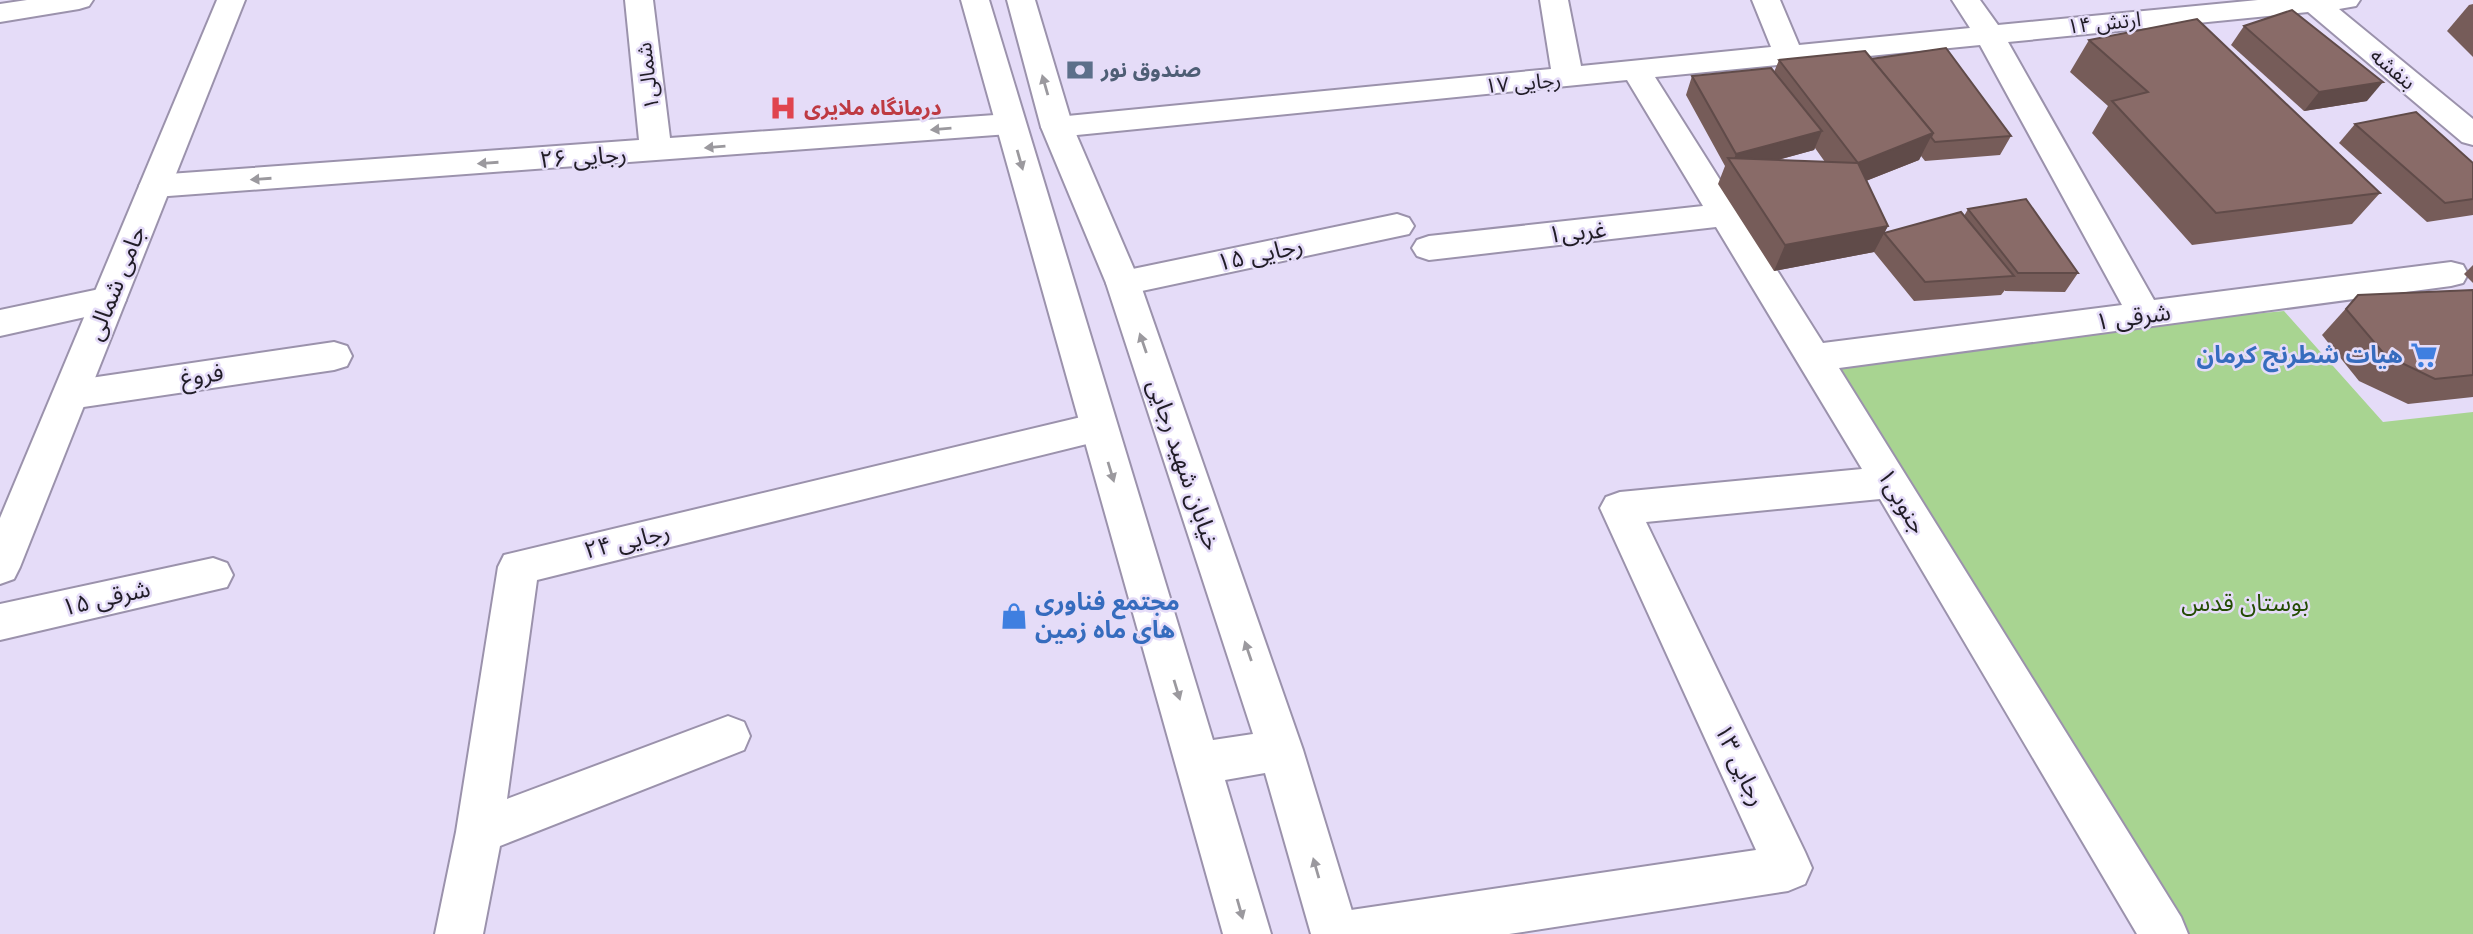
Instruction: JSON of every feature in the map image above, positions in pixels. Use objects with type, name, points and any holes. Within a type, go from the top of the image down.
[{"type":"street","points":[[0,13],[79,0]]},
{"type":"street","name":"جامی شمالی","points":[[0,567],[231,0]]},
{"type":"street","name":"شمالی۱","points":[[639,0],[656,152]]},
{"type":"street","points":[[975,0],[1247,934]]},
{"type":"street","name":"خیابان شهید رجایی","points":[[1021,0],[1057,127],[1123,283],[1281,750],[1335,934]]},
{"type":"street","points":[[1554,0],[1568,79]]},
{"type":"street","points":[[1766,0],[1788,53]]},
{"type":"street","points":[[1966,0],[1989,34],[2144,315]]},
{"type":"street","name":"ارتش ۱۴","points":[[1989,34],[2346,0]]},
{"type":"street","name":"بنفشه","points":[[2314,3],[2473,135]]},
{"type":"street","name":"رجایی ۱۷","points":[[1057,127],[1568,79],[1788,53],[1989,34]]},
{"type":"street","name":"جنوبی۱","points":[[1636,71],[1890,482],[2164,934]]},
{"type":"street","name":"رجایی ۲۶","points":[[155,186],[656,152],[1009,124]]},
{"type":"street","name":"غربی۱","points":[[1429,248],[1725,215]]},
{"type":"street","name":"رجایی ۱۵","points":[[1123,283],[1397,226]]},
{"type":"street","name":"شرقی ۱","points":[[1814,358],[2451,274]]},
{"type":"street","points":[[0,323],[109,300]]},
{"type":"street","name":"فروغ","points":[[70,395],[334,356]]},
{"type":"street","name":"رجایی ۲۴","points":[[459,934],[479,832],[518,567],[1098,428]]},
{"type":"street","name":"رجایی ۱۳","points":[[1351,934],[1788,868],[1620,508],[1890,482]]},
{"type":"street","name":"شرقی ۱۵","points":[[0,622],[213,575]]},
{"type":"street","points":[[479,832],[728,736]]},
{"type":"street","points":[[1198,763],[1281,750]]},
{"type":"green space","name":"بوستان قدس","points":[[2284,311],[2383,422],[2473,412],[2473,934],[2184,934],[1823,355]]},
{"type":"building","points":[[2292,10],[2383,82],[2319,92],[2244,26]]},
{"type":"building","points":[[2197,19],[2380,193],[2216,213],[2112,101],[2148,92],[2089,40]]},
{"type":"building","points":[[1946,48],[2011,136],[1935,142],[1931,137],[1933,133],[1871,59]]},
{"type":"building","points":[[1865,51],[1933,133],[1858,163],[1779,60]]},
{"type":"building","points":[[1771,68],[1822,131],[1736,154],[1692,76]]},
{"type":"building","points":[[2416,112],[2473,163],[2473,199],[2445,203],[2355,124]]},
{"type":"building","points":[[1728,158],[1858,163],[1888,226],[1785,245]]},
{"type":"building","points":[[2026,199],[2078,273],[2018,273],[1968,209]]},
{"type":"building","points":[[1961,212],[2014,276],[1925,282],[1884,233]]},
{"type":"building","points":[[2473,290],[2473,375],[2435,379],[2385,355],[2346,309],[2358,295]]},
{"type":"place","name":"صندوق نور","points":[[1080,70]]},
{"type":"place","name":"درمانگاه ملایری","points":[[783,108]]},
{"type":"place","name":"هیات شطرنج کرمان","points":[[2424,355]]},
{"type":"place","name":"مجتمع فناوری های ماه زمین","points":[[1014,616]]}]
